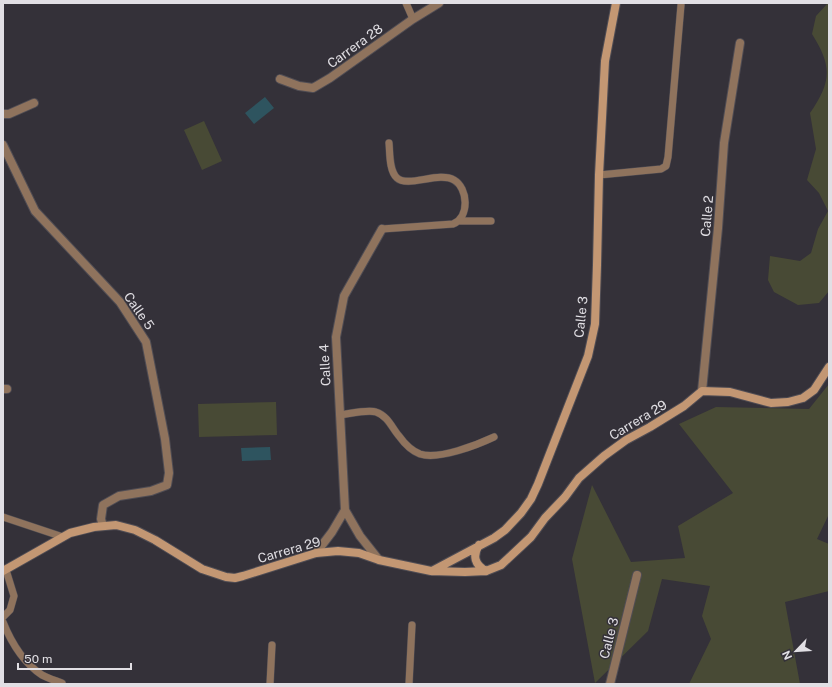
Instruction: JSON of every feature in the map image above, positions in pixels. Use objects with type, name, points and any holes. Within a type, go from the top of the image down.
[{"type":"street","name":"Carrera 28","points":[[280,79],[299,86],[313,88],[330,78],[413,19],[439,3]]},
{"type":"street","name":"Calle 3","points":[[431,571],[505,530],[521,513],[531,499],[588,356],[594,324],[597,265],[598,175],[605,61],[616,3]]},
{"type":"street","name":"Calle 2","points":[[702,391],[718,228],[724,143],[740,43]]},
{"type":"street","points":[[3,114],[9,114],[34,103]]},
{"type":"street","name":"Calle 5","points":[[3,145],[35,211],[120,302],[146,342],[165,439],[169,473],[167,485],[151,491],[119,496],[103,505],[101,519],[103,526]]},
{"type":"street","name":"Calle 4","points":[[379,560],[360,536],[345,510],[336,337],[344,296],[382,229]]},
{"type":"street","points":[[702,391],[730,392],[770,403],[788,402],[803,398],[814,390],[829,367]]},
{"type":"street","name":"Carrera 29","points":[[4,571],[70,533],[94,527],[116,525],[135,530],[202,569],[226,577],[235,578],[243,576],[316,553],[338,551],[358,553],[379,560],[431,571],[486,571],[501,564],[530,537],[545,518],[565,498],[580,478],[604,456],[626,440],[684,406],[702,391]]},
{"type":"street","points":[[316,553],[332,532],[345,510]]},
{"type":"street","name":"Carrera 29","points":[[63,537],[115,530],[154,540]]},
{"type":"street","points":[[479,545],[476,550],[475,557],[477,563],[486,571]]},
{"type":"street","name":"Calle 3","points":[[610,684],[637,575]]},
{"type":"lane","points":[[406,3],[413,19]]},
{"type":"lane","points":[[598,175],[661,169],[666,166],[681,5]]},
{"type":"lane","points":[[389,143],[393,173],[397,179],[405,181],[443,177],[455,180],[460,185],[465,198],[465,212],[459,222]]},
{"type":"lane","points":[[382,229],[453,224],[459,222],[491,221]]},
{"type":"lane","points":[[340,415],[372,411],[378,412],[387,419],[408,446],[421,454],[451,452],[473,447],[494,438]]},
{"type":"lane","points":[[3,517],[63,537]]},
{"type":"lane","points":[[3,617],[10,610],[14,596],[4,571]]},
{"type":"lane","points":[[3,622],[7,632],[26,662],[42,675],[62,684]]},
{"type":"lane","points":[[409,684],[412,625]]},
{"type":"lane","points":[[270,684],[272,645]]},
{"type":"green space","points":[[828,3],[829,291],[819,303],[798,305],[774,292],[768,280],[770,256],[800,261],[811,253],[818,229],[828,211],[819,193],[807,180],[816,149],[810,113],[822,92],[827,74],[823,55],[812,34],[816,16]]},
{"type":"green space","points":[[204,121],[222,161],[202,170],[184,130]]},
{"type":"green space","points":[[829,384],[829,514],[817,539],[829,544],[829,591],[785,602],[800,684],[689,684],[711,639],[702,616],[710,586],[662,579],[648,631],[595,683],[572,559],[592,485],[631,562],[685,558],[678,526],[733,493],[679,424],[716,407],[809,409]]},
{"type":"green space","points":[[276,402],[277,435],[199,437],[198,404]]},
{"type":"water","points":[[265,97],[274,108],[254,124],[245,113]]},
{"type":"water","points":[[270,447],[271,460],[242,461],[241,448]]}]
